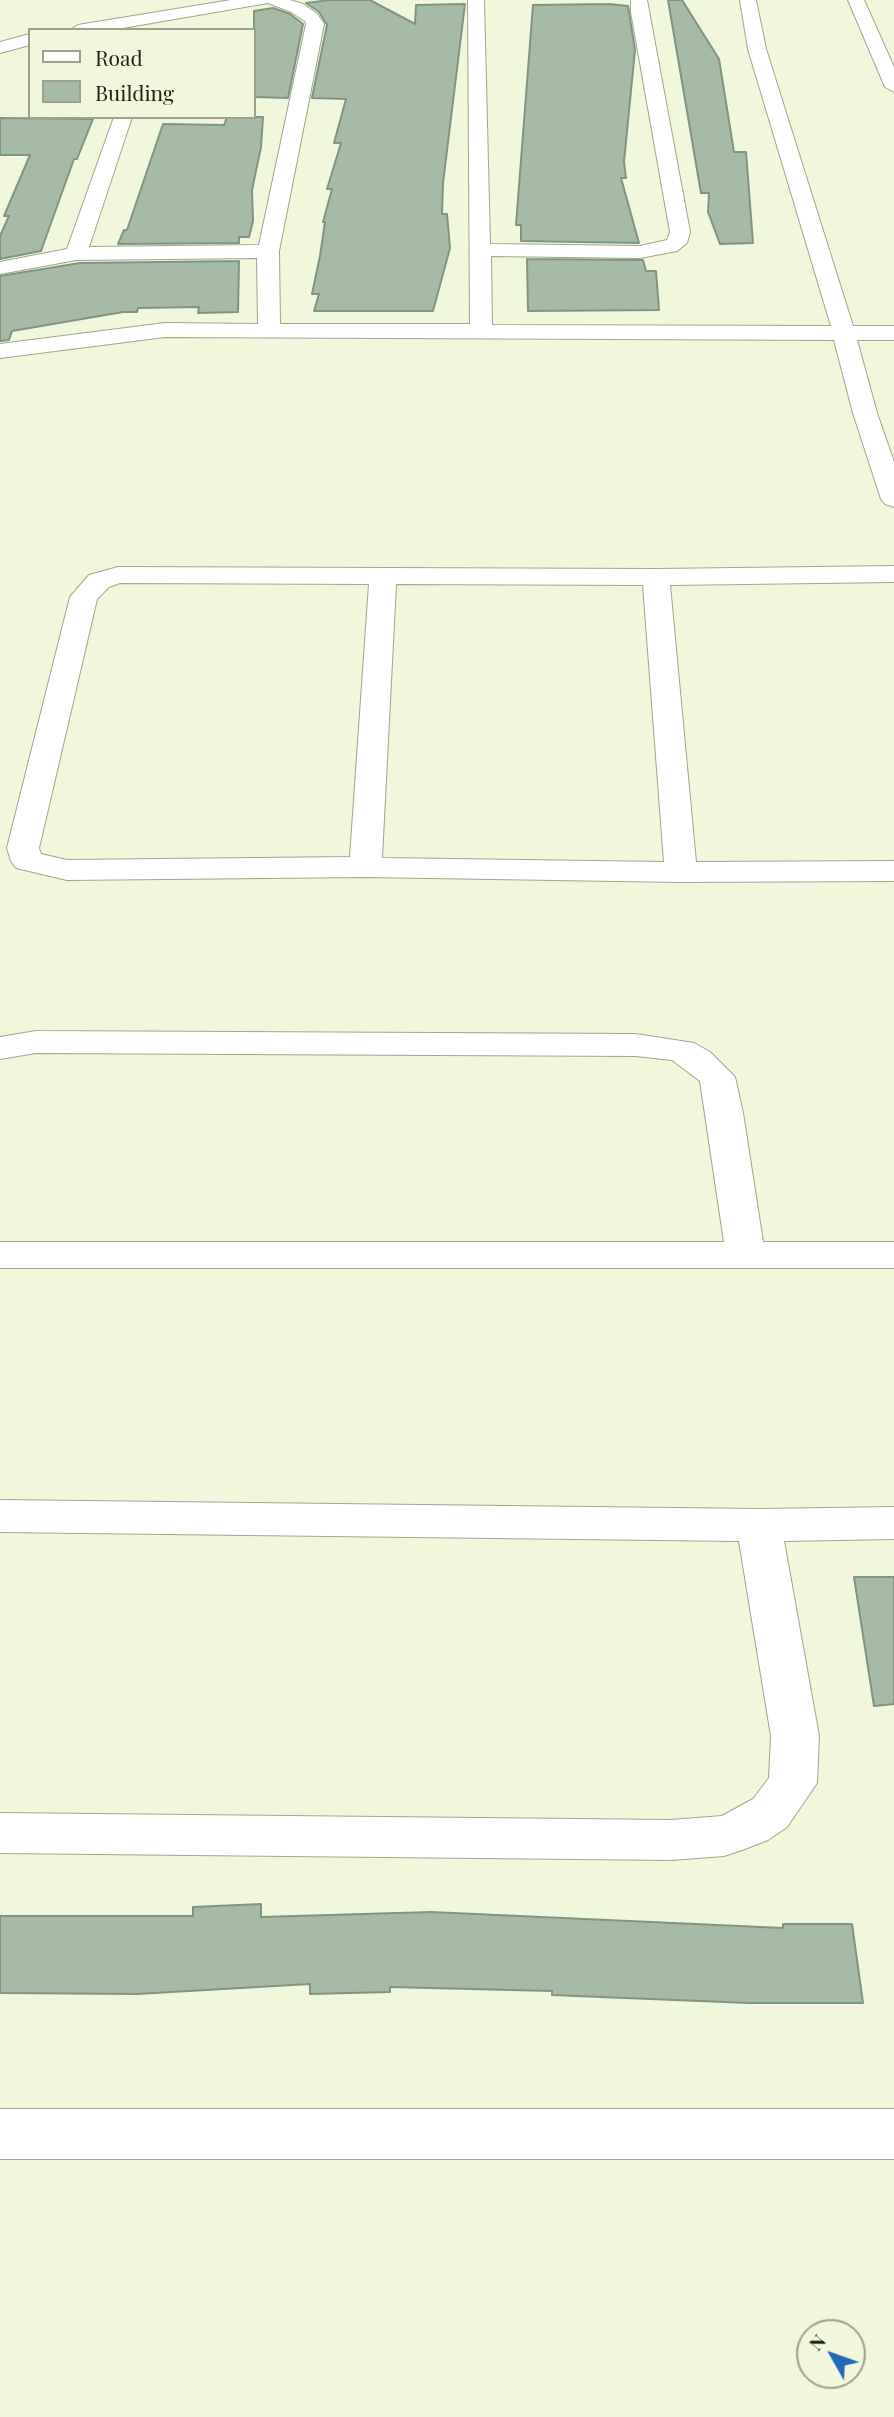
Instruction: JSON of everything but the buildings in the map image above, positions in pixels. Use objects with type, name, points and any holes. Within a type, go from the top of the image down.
[{"type":"street","points":[[118,27],[262,0]]},
{"type":"street","points":[[269,329],[268,251],[315,24],[297,8],[274,0]]},
{"type":"street","points":[[476,0],[481,330]]},
{"type":"street","points":[[480,250],[640,252],[670,247],[676,243],[680,232],[639,0]]},
{"type":"street","points":[[748,0],[757,49],[844,333],[865,413],[894,499]]},
{"type":"street","points":[[856,0],[894,87]]},
{"type":"street","points":[[0,48],[28,39]]},
{"type":"street","points":[[76,254],[121,119]]},
{"type":"street","points":[[0,268],[76,254],[268,251]]},
{"type":"street","points":[[0,351],[165,330],[894,333]]},
{"type":"street","points":[[865,413],[894,415]]},
{"type":"street","points":[[894,574],[656,578],[118,575],[92,586],[85,597],[23,848],[27,860],[67,870],[365,867],[681,872],[894,871]]},
{"type":"street","points":[[365,867],[383,575]]},
{"type":"street","points":[[656,578],[681,872]]},
{"type":"street","points":[[0,1048],[36,1042],[636,1045],[681,1051],[717,1077],[726,1113],[745,1253]]},
{"type":"street","points":[[0,1255],[894,1255]]},
{"type":"street","points":[[0,1516],[759,1525],[894,1523]]},
{"type":"street","points":[[0,1833],[671,1840],[724,1836],[750,1826],[770,1813],[793,1783],[795,1736],[759,1525]]},
{"type":"street","points":[[0,2134],[894,2134]]}]
